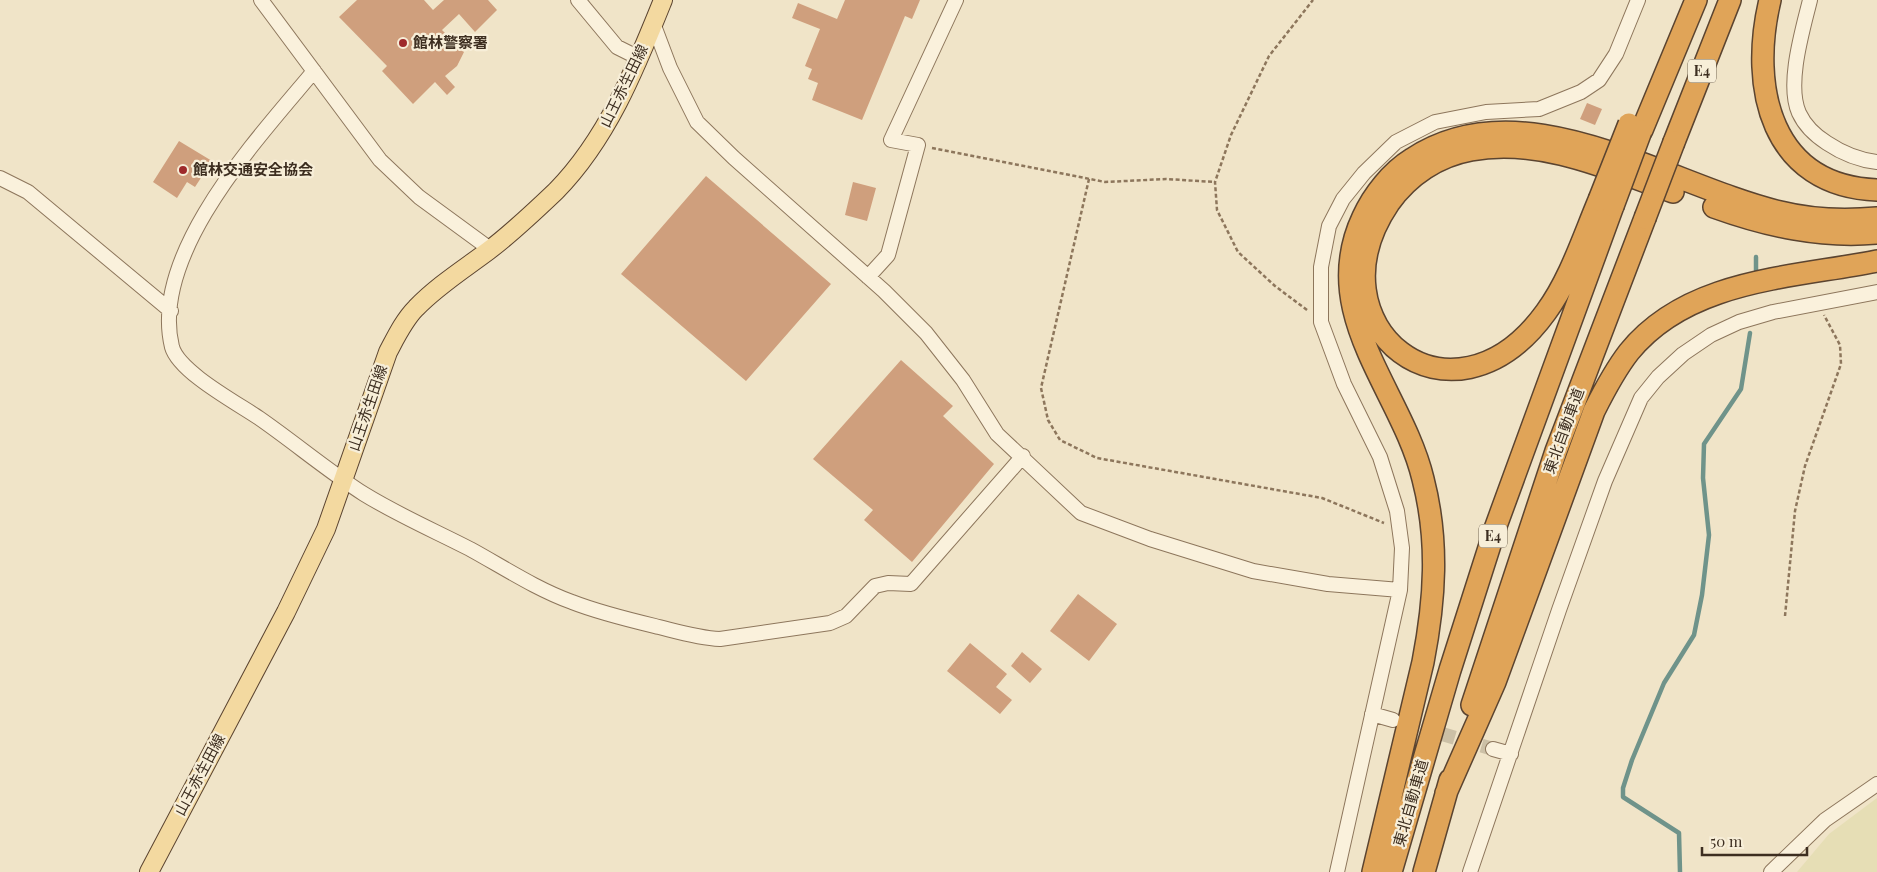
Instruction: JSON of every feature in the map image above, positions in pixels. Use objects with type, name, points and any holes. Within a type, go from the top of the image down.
[{"type":"highway","points":[[1636,127],[1688,0]]},
{"type":"highway","name":"東北自動車道","points":[[1391,872],[1450,670],[1496,526],[1606,203],[1636,127],[1696,0]]},
{"type":"highway","name":"東北自動車道","points":[[1424,872],[1480,679],[1556,450],[1730,0]]},
{"type":"highway","points":[[1770,0],[1765,29],[1764,73],[1769,114],[1778,133],[1799,161],[1824,178],[1839,184],[1877,190]]},
{"type":"highway","points":[[1373,872],[1424,654],[1435,568],[1434,536],[1423,476],[1414,452],[1361,337],[1354,311],[1350,264],[1353,245],[1363,218],[1380,190],[1410,159],[1428,149],[1467,136],[1512,132],[1557,138],[1591,147],[1719,194],[1781,212],[1836,220],[1877,218]]},
{"type":"highway","points":[[1606,203],[1561,289],[1546,313],[1525,337],[1508,352],[1477,366],[1448,371],[1426,367],[1408,359],[1392,346],[1380,331],[1366,296],[1366,274],[1368,252],[1373,233],[1382,214],[1396,194],[1430,164],[1450,155],[1472,150],[1519,148],[1577,158],[1746,218],[1777,226],[1832,234],[1877,233]]},
{"type":"highway","points":[[1446,793],[1495,682],[1594,411],[1614,373],[1630,352],[1645,335],[1696,301],[1749,284],[1877,261]]},
{"type":"main road","name":"山王赤生田線","points":[[149,872],[286,612],[326,529],[388,352],[400,329],[415,309],[430,295],[490,249],[550,196],[576,167],[609,120],[639,58],[663,0]]},
{"type":"street","points":[[261,0],[380,160],[419,197],[490,249]]},
{"type":"street","points":[[578,0],[617,47],[639,58]]},
{"type":"street","points":[[868,277],[888,255],[918,146],[892,140],[956,0]]},
{"type":"street","points":[[1337,872],[1400,590],[1402,548],[1397,510],[1380,457],[1344,384],[1321,322],[1320,267],[1329,226],[1343,199],[1364,173],[1396,142],[1435,122],[1486,112],[1539,109],[1582,92],[1599,80],[1616,54],[1638,0]]},
{"type":"street","points":[[1810,0],[1796,70],[1796,102],[1799,113],[1813,133],[1836,149],[1861,159],[1877,162]]},
{"type":"street","points":[[653,23],[670,68],[697,122],[868,277],[926,333],[963,380],[997,434],[1023,456],[1081,513],[1150,539],[1253,571],[1328,584],[1400,590]]},
{"type":"street","points":[[314,71],[253,144],[191,234],[175,276],[171,311],[172,348],[179,361],[363,494],[418,524],[570,602],[617,617],[704,638],[720,639],[830,623],[846,616],[874,586],[888,583],[911,584],[1023,456]]},
{"type":"street","points":[[0,178],[28,192],[171,311]]},
{"type":"street","points":[[1470,872],[1559,610],[1602,491],[1641,398],[1664,371],[1683,354],[1711,334],[1739,322],[1877,292]]},
{"type":"street","points":[[1372,714],[1393,720]]},
{"type":"street","points":[[1493,749],[1511,754]]},
{"type":"street","points":[[1771,872],[1825,820],[1877,784]]},
{"type":"path","points":[[1314,0],[1270,56],[1231,135],[1215,182],[1218,210],[1238,252],[1275,286],[1321,322]]},
{"type":"path","points":[[918,146],[1105,182],[1166,179],[1215,182]]},
{"type":"path","points":[[1089,179],[1042,388],[1048,420],[1060,440],[1096,458],[1322,498],[1400,529]]},
{"type":"path","points":[[1785,616],[1795,511],[1804,466],[1841,364],[1840,345],[1818,304]]},
{"type":"shaded area","points":[[1877,798],[1877,872],[1797,872],[1829,834]]},
{"type":"building","points":[[357,0],[424,0],[433,10],[444,0],[488,0],[497,10],[475,32],[459,14],[442,30],[464,52],[457,66],[445,76],[455,87],[447,95],[435,82],[413,104],[382,71],[387,66],[339,17]]},
{"type":"building","points":[[845,0],[920,0],[912,19],[905,16],[862,120],[812,100],[818,83],[808,79],[812,69],[805,66],[820,29],[792,18],[798,3],[837,19]]},
{"type":"building","points":[[1587,103],[1602,109],[1595,125],[1580,119]]},
{"type":"building","name":"館林交通安全協会","points":[[179,141],[212,161],[195,187],[187,182],[177,198],[153,182]]},
{"type":"building","points":[[706,176],[831,284],[746,381],[621,274]]},
{"type":"building","points":[[853,182],[876,188],[867,221],[845,215]]},
{"type":"building","points":[[901,360],[953,406],[943,416],[994,464],[912,562],[864,520],[873,510],[813,459]]},
{"type":"building","points":[[1078,594],[1117,624],[1089,661],[1050,631]]},
{"type":"building","points":[[970,643],[1007,674],[996,687],[1012,700],[1000,714],[947,671]]},
{"type":"building","points":[[1022,652],[1042,669],[1030,683],[1011,666]]},
{"type":"waterway","points":[[1756,257],[1756,270]]},
{"type":"waterway","points":[[1680,872],[1679,833],[1623,797],[1623,788],[1632,760],[1664,683],[1694,635],[1702,595],[1709,535],[1703,478],[1704,444],[1741,389],[1750,333]]},
{"type":"tunnel","points":[[1401,722],[1493,749]]},
{"type":"place","name":"館林警察署","points":[[403,43]]},
{"type":"place","name":"館林交通安全協会","points":[[183,170]]}]
